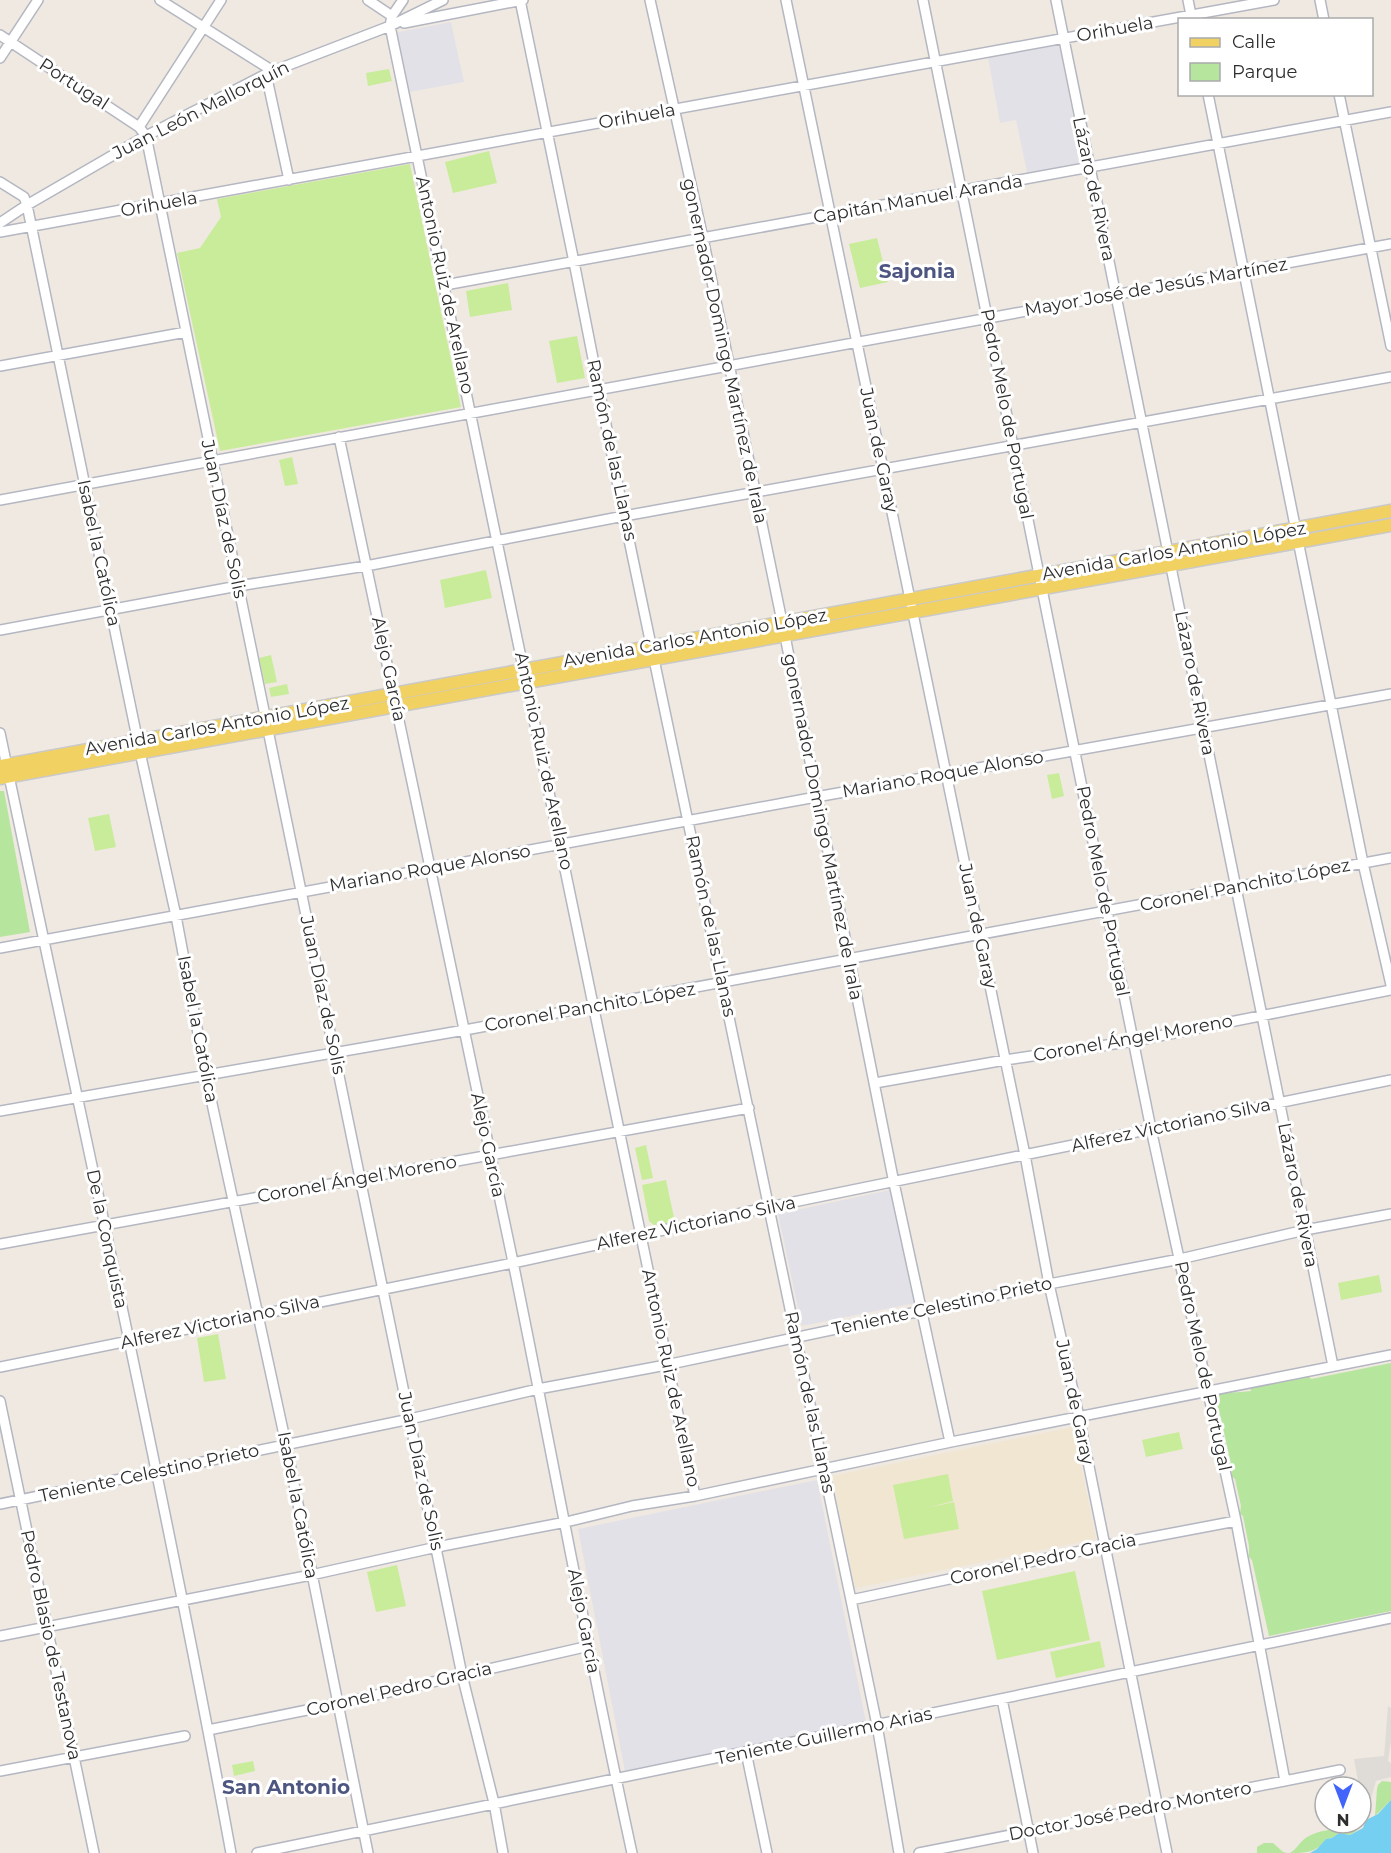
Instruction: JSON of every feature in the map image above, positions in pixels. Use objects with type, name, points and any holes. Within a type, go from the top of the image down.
[{"type":"main road","name":"Avenida Carlos Antonio López","points":[[396,699],[528,684],[782,623],[1391,511]]},
{"type":"main road","name":"Avenida Carlos Antonio López","points":[[4,771],[396,699],[525,669],[785,636],[1391,525]]},
{"type":"street","points":[[0,58],[38,0]]},
{"type":"street","points":[[160,0],[269,72],[289,180]]},
{"type":"street","points":[[140,127],[221,0]]},
{"type":"street","points":[[368,0],[391,21]]},
{"type":"street","points":[[391,21],[403,0]]},
{"type":"street","name":"Juan León Mallorquín","points":[[0,224],[27,205],[146,136],[269,72],[443,0]]},
{"type":"street","points":[[391,21],[521,0]]},
{"type":"street","name":"Ramón de las Llanas","points":[[521,0],[624,516],[877,1725],[899,1853]]},
{"type":"street","name":"gonernador Domingo Martínez de Irala","points":[[650,0],[703,238],[894,1183],[950,1442]]},
{"type":"street","name":"Juan de Garay","points":[[786,0],[1026,1155],[1049,1284],[1079,1417],[1167,1853]]},
{"type":"street","name":"Pedro Melo de Portugal","points":[[923,0],[1151,1129],[1236,1521],[1285,1781]]},
{"type":"street","name":"Lázaro de Rivera","points":[[1056,0],[1333,1366]]},
{"type":"street","points":[[1188,0],[1192,17]]},
{"type":"street","name":"Orihuela","points":[[1192,17],[1274,0]]},
{"type":"street","points":[[1320,0],[1324,18]]},
{"type":"street","name":"Orihuela","points":[[0,232],[1064,38],[1178,19]]},
{"type":"street","name":"Antonio Ruiz de Arellano","points":[[391,21],[497,542],[621,1131],[666,1365],[695,1496]]},
{"type":"street","name":"Portugal","points":[[0,35],[140,127],[146,136]]},
{"type":"street","points":[[1208,96],[1391,985]]},
{"type":"street","points":[[1339,96],[1391,346]]},
{"type":"street","name":"Capitán Manuel Aranda","points":[[445,285],[1391,112]]},
{"type":"street","name":"Juan Díaz de Solis","points":[[146,136],[462,1675],[494,1803],[503,1853]]},
{"type":"street","points":[[0,182],[24,197],[27,205]]},
{"type":"street","name":"Isabel la Católica","points":[[27,205],[176,916],[206,1076],[286,1444],[368,1853]]},
{"type":"street","name":"Mayor José de Jesús Martínez","points":[[0,500],[1391,244]]},
{"type":"street","points":[[0,366],[186,332]]},
{"type":"street","points":[[0,630],[238,586],[366,566],[754,492],[1391,377]]},
{"type":"street","name":"Alejo García","points":[[339,437],[491,1155],[632,1853]]},
{"type":"street","name":"Mariano Roque Alonso","points":[[0,948],[689,820],[1391,694]]},
{"type":"street","name":"De la Conquista","points":[[0,733],[4,771],[43,940],[128,1341],[231,1853]]},
{"type":"street","name":"Coronel Panchito López","points":[[0,1111],[850,960],[1391,858]]},
{"type":"street","name":"Coronel Ángel Moreno","points":[[875,1083],[1005,1060],[1134,1041],[1391,990]]},
{"type":"street","name":"Alferez Victoriano Silva","points":[[0,1367],[513,1263],[769,1207],[1391,1080]]},
{"type":"street","name":"Coronel Ángel Moreno","points":[[0,1244],[749,1108]]},
{"type":"street","name":"Teniente Celestino Prieto","points":[[0,1504],[410,1419],[538,1389],[666,1365],[796,1336],[1391,1214]]},
{"type":"street","points":[[0,1636],[311,1575],[632,1506],[695,1496],[950,1442],[1391,1355]]},
{"type":"street","name":"Pedro Blasio de Testanova","points":[[0,1401],[94,1853]]},
{"type":"street","name":"Coronel Pedro Gracia","points":[[851,1599],[1236,1521]]},
{"type":"street","name":"Teniente Guillermo Arias","points":[[257,1853],[1391,1618]]},
{"type":"street","name":"Coronel Pedro Gracia","points":[[208,1730],[337,1704],[589,1646]]},
{"type":"street","points":[[1002,1700],[1033,1853]]},
{"type":"street","points":[[0,1771],[185,1736]]},
{"type":"street","points":[[746,1752],[767,1853]]},
{"type":"street","name":"Doctor José Pedro Montero","points":[[919,1853],[1340,1770]]},
{"type":"shaded area","points":[[451,22],[464,82],[409,92],[394,33]]},
{"type":"shaded area","points":[[1056,45],[1060,49],[1083,166],[1028,176],[1016,120],[1000,123],[988,57]]},
{"type":"shaded area","points":[[890,1190],[915,1303],[802,1326],[778,1214]]},
{"type":"shaded area","points":[[1073,1427],[1096,1539],[855,1588],[832,1476]]},
{"type":"shaded area","points":[[817,1480],[866,1722],[625,1771],[578,1529]]},
{"type":"shaded area","points":[[1388,1706],[1391,1708],[1391,1742],[1388,1761],[1391,1763],[1391,1777],[1376,1781],[1373,1792],[1373,1775],[1357,1775],[1354,1759],[1384,1756]]},
{"type":"green space","points":[[389,69],[392,81],[368,86],[366,73]]},
{"type":"green space","points":[[489,151],[497,183],[453,193],[445,162]]},
{"type":"green space","points":[[410,164],[461,407],[220,451],[177,253],[200,248],[221,217],[217,199]]},
{"type":"green space","points":[[877,238],[888,282],[860,288],[849,244]]},
{"type":"green space","points":[[508,283],[512,310],[470,317],[466,291]]},
{"type":"green space","points":[[577,336],[585,378],[557,383],[549,341]]},
{"type":"green space","points":[[292,457],[298,484],[285,486],[279,460]]},
{"type":"green space","points":[[1391,516],[1391,520],[1308,534],[1308,532]]},
{"type":"green space","points":[[1291,535],[1293,537],[1177,558],[1177,556]]},
{"type":"green space","points":[[1164,560],[1049,581],[1049,580]]},
{"type":"green space","points":[[486,570],[492,598],[445,608],[440,580]]},
{"type":"green space","points":[[1032,584],[919,604],[920,603]]},
{"type":"green space","points":[[271,655],[277,682],[265,684],[259,658]]},
{"type":"green space","points":[[287,684],[289,694],[271,697],[269,688]]},
{"type":"green space","points":[[1059,773],[1064,796],[1052,799],[1047,775]]},
{"type":"green space","points":[[0,791],[4,791],[30,932],[0,937]]},
{"type":"green space","points":[[109,814],[116,847],[95,851],[88,818]]},
{"type":"green space","points":[[646,1145],[653,1178],[642,1180],[635,1148]]},
{"type":"green space","points":[[666,1180],[675,1222],[655,1226],[649,1221],[642,1185]]},
{"type":"green space","points":[[1379,1275],[1382,1292],[1341,1300],[1338,1283]]},
{"type":"green space","points":[[218,1334],[226,1379],[204,1382],[197,1338]]},
{"type":"green space","points":[[1391,1363],[1391,1611],[1269,1636],[1252,1560],[1249,1557],[1243,1516],[1240,1514],[1241,1506],[1235,1479],[1232,1477],[1220,1414],[1213,1407],[1212,1394],[1251,1391],[1250,1387],[1307,1374],[1311,1379]]},
{"type":"green space","points":[[1179,1432],[1183,1449],[1146,1457],[1142,1440]]},
{"type":"green space","points":[[948,1474],[953,1501],[926,1508],[954,1502],[959,1529],[904,1539],[893,1485]]},
{"type":"green space","points":[[397,1565],[406,1606],[376,1612],[367,1572]]},
{"type":"green space","points":[[1075,1571],[1090,1640],[997,1660],[982,1591]]},
{"type":"green space","points":[[1100,1641],[1105,1667],[1056,1678],[1050,1652]]},
{"type":"green space","points":[[253,1761],[255,1771],[234,1776],[232,1765]]},
{"type":"green space","points":[[1382,1781],[1391,1782],[1391,1800],[1375,1816],[1377,1789]]},
{"type":"green space","points":[[1312,1835],[1336,1835],[1326,1839],[1310,1851],[1290,1853],[1305,1839]]},
{"type":"green space","points":[[1264,1843],[1273,1843],[1287,1853],[1257,1853],[1257,1847]]},
{"type":"water","points":[[1391,1800],[1391,1853],[1310,1853],[1326,1839],[1336,1835],[1373,1835],[1373,1816]]},
{"type":"district","name":"Sajonia","points":[[917,271]]},
{"type":"district","name":"San Antonio","points":[[286,1787]]}]
